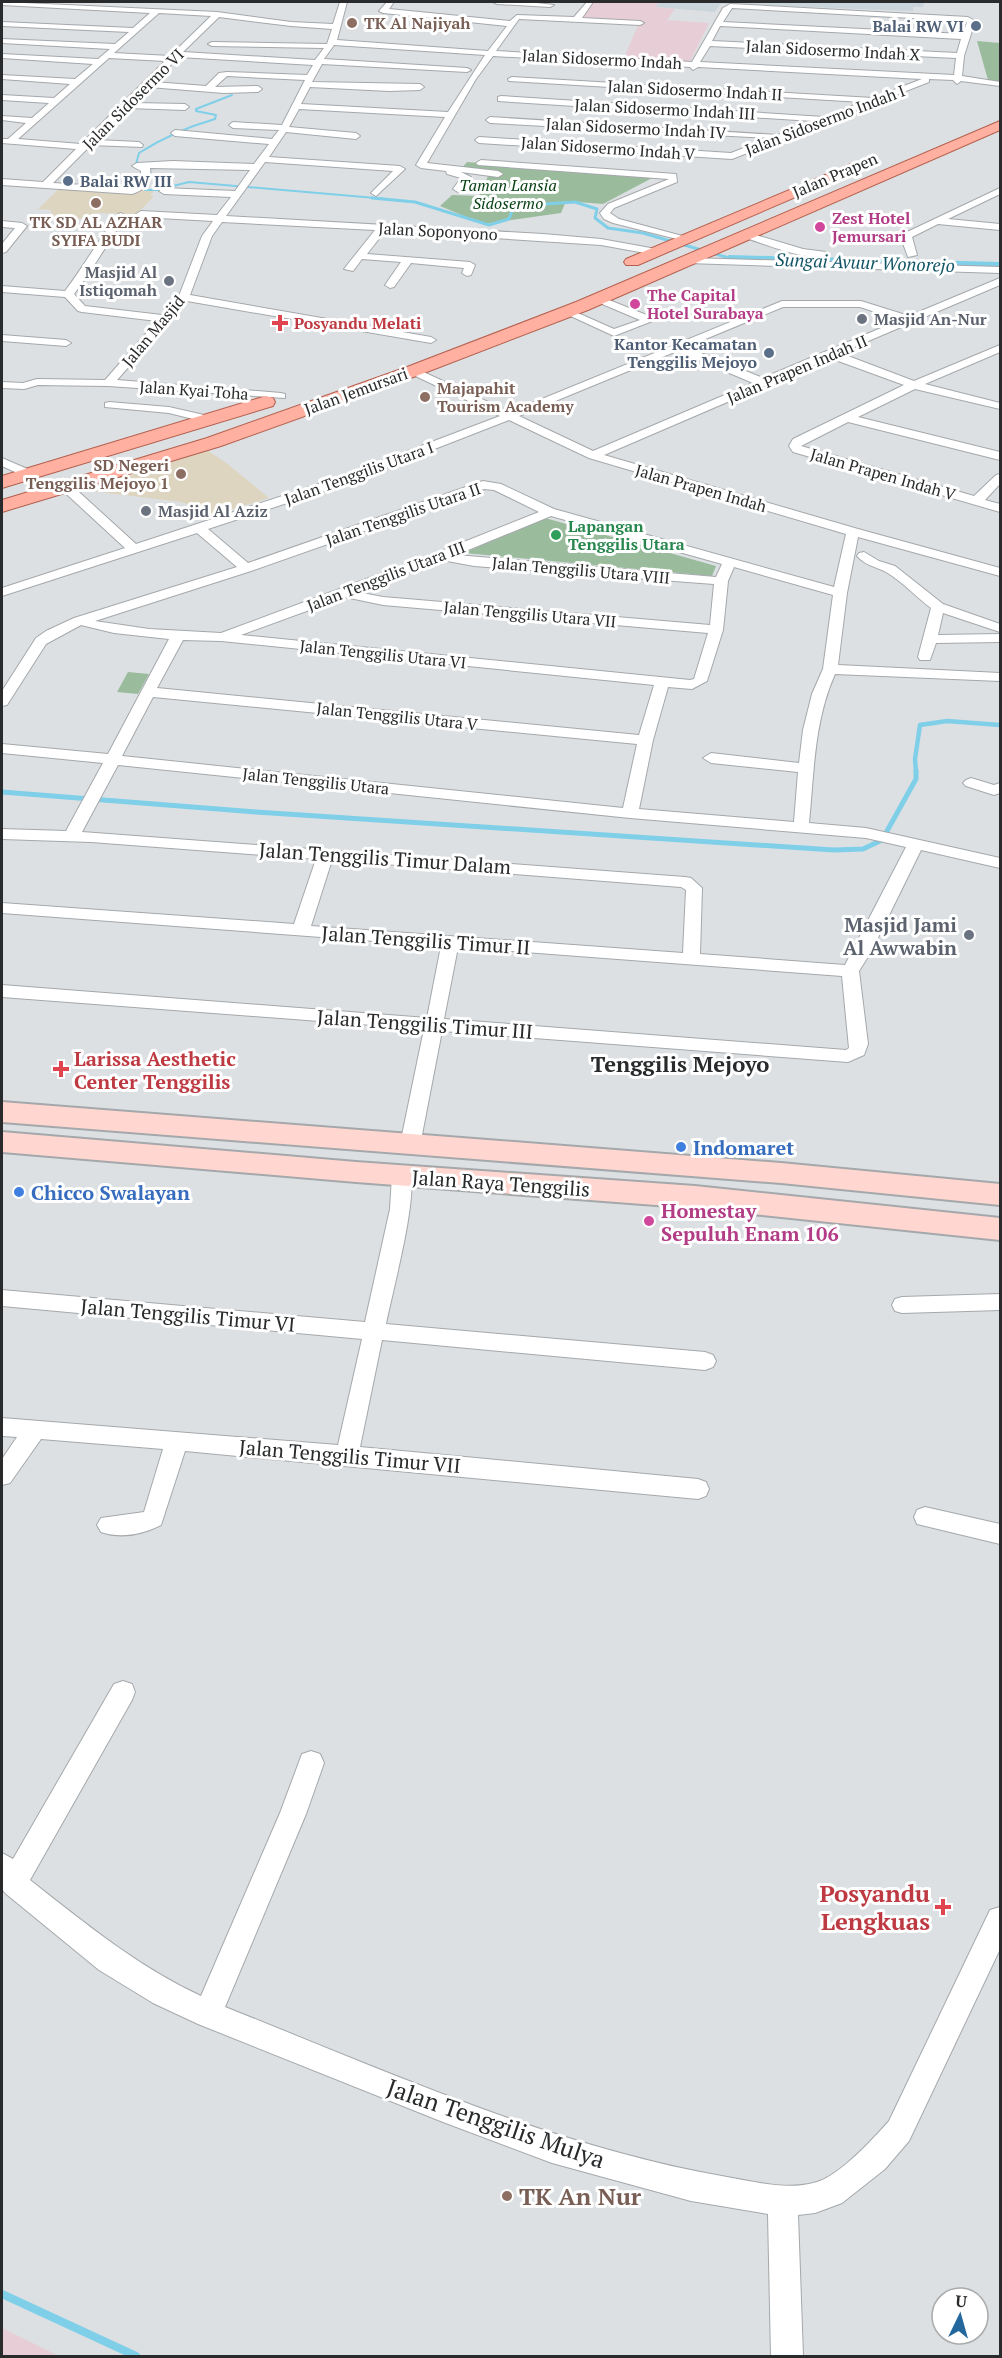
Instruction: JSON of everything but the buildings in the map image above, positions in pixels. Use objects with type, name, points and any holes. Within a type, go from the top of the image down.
[{"type":"main road","name":"Jalan Prapen","points":[[704,255],[749,236],[920,152],[1000,125]]},
{"type":"main road","name":"Jalan Prapen","points":[[673,244],[865,162]]},
{"type":"main road","points":[[614,270],[673,244]]},
{"type":"main road","name":"Jalan Jemursari","points":[[2,506],[214,441],[413,371],[567,312],[704,255]]},
{"type":"main road","name":"Jalan Jemursari","points":[[403,352],[437,338]]},
{"type":"main road","name":"Jalan Jemursari","points":[[2,482],[298,390]]},
{"type":"main road","points":[[189,425],[214,441]]},
{"type":"main road","name":"Jalan Raya Tenggilis","points":[[2,1112],[881,1182],[1000,1195]]},
{"type":"main road","points":[[148,1155],[160,1139],[160,1124]]},
{"type":"main road","name":"Jalan Raya Tenggilis","points":[[2,1142],[402,1176],[695,1197],[923,1219],[1000,1229]]},
{"type":"main road","points":[[695,1197],[699,1167]]},
{"type":"street","name":"Jalan Masjid","points":[[108,383],[184,297],[201,247],[286,126],[319,62],[331,44],[344,2]]},
{"type":"street","points":[[391,2],[383,10],[513,24]]},
{"type":"street","points":[[497,2],[564,6]]},
{"type":"street","points":[[2,3],[56,3],[217,14],[239,20],[337,27]]},
{"type":"street","points":[[576,20],[588,4]]},
{"type":"street","points":[[575,6],[588,4]]},
{"type":"street","points":[[695,66],[727,8],[735,6],[968,19],[971,21],[960,56],[957,80]]},
{"type":"street","points":[[6,141],[35,121],[117,47],[132,30],[158,10]]},
{"type":"street","name":"Jalan Sidosermo VI","points":[[49,185],[217,14]]},
{"type":"street","points":[[306,25],[321,16]]},
{"type":"street","points":[[498,174],[421,165],[490,52],[517,17],[640,23]]},
{"type":"street","points":[[2,24],[132,30]]},
{"type":"street","points":[[720,24],[966,37]]},
{"type":"street","points":[[2,40],[117,47]]},
{"type":"street","name":"Jalan Sidosermo Indah","points":[[211,44],[278,41],[469,48],[519,55],[1000,84]]},
{"type":"street","name":"Jalan Sidosermo Indah X","points":[[707,43],[960,56]]},
{"type":"street","points":[[453,69],[469,48]]},
{"type":"street","points":[[107,55],[319,62],[467,70]]},
{"type":"street","points":[[473,151],[512,79],[519,55]]},
{"type":"street","points":[[2,56],[99,62]]},
{"type":"street","name":"Jalan Sidosermo Indah","points":[[821,73],[911,82]]},
{"type":"street","points":[[208,89],[222,75],[227,74],[389,88],[420,87]]},
{"type":"street","points":[[2,77],[78,82]]},
{"type":"street","name":"Jalan Sidosermo Indah II","points":[[512,79],[878,100]]},
{"type":"street","name":"Jalan Sidosermo Indah","points":[[926,81],[957,80],[1000,89]]},
{"type":"street","name":"Jalan Sidosermo Indah I","points":[[737,154],[878,100],[911,82],[926,81]]},
{"type":"street","points":[[148,84],[208,89],[258,89]]},
{"type":"street","points":[[7,98],[56,101]]},
{"type":"street","name":"Jalan Sidosermo Indah III","points":[[501,99],[829,119]]},
{"type":"street","points":[[126,105],[184,107]]},
{"type":"street","points":[[295,106],[451,115]]},
{"type":"street","points":[[622,128],[629,107]]},
{"type":"street","points":[[269,116],[286,126]]},
{"type":"street","points":[[2,118],[35,121]]},
{"type":"street","name":"Jalan Sidosermo Indah IV","points":[[490,120],[783,137]]},
{"type":"street","points":[[232,125],[286,126],[357,136]]},
{"type":"street","points":[[175,133],[276,142]]},
{"type":"street","name":"Jalan Sidosermo Indah V","points":[[479,140],[723,156],[737,154]]},
{"type":"street","points":[[6,141],[139,145]]},
{"type":"street","points":[[240,156],[254,172]]},
{"type":"street","points":[[164,191],[316,156]]},
{"type":"street","points":[[458,189],[466,177],[451,174],[467,162],[674,176],[675,179],[611,206],[604,213],[609,218],[673,244]]},
{"type":"street","points":[[2,181],[135,190],[140,188],[147,177],[146,169],[141,165],[254,172]]},
{"type":"street","points":[[176,175],[400,169],[376,193]]},
{"type":"street","points":[[912,255],[907,236],[933,221],[1000,191]]},
{"type":"street","name":"Jalan Soponyono","points":[[141,214],[673,244]]},
{"type":"street","points":[[68,294],[86,271],[99,247],[121,216]]},
{"type":"street","points":[[933,221],[1000,227]]},
{"type":"street","points":[[2,224],[22,227],[2,250]]},
{"type":"street","points":[[349,269],[381,228]]},
{"type":"street","points":[[749,236],[802,252],[831,254]]},
{"type":"street","points":[[704,255],[1000,270]]},
{"type":"street","points":[[360,256],[471,265],[467,273]]},
{"type":"street","points":[[360,273],[372,257]]},
{"type":"street","points":[[390,285],[408,260]]},
{"type":"street","name":"Jalan Prapen Indah II","points":[[593,455],[1000,281]]},
{"type":"street","points":[[2,289],[68,294],[75,299],[81,309],[160,318]]},
{"type":"street","points":[[184,297],[437,338]]},
{"type":"street","points":[[567,312],[614,333],[650,320],[599,299]]},
{"type":"street","name":"Jalan Tenggilis Utara I","points":[[2,592],[350,478],[788,303],[863,304],[910,320]]},
{"type":"street","points":[[2,338],[66,343]]},
{"type":"street","points":[[676,347],[764,382]]},
{"type":"street","name":"Jalan Prapen Indah V","points":[[1000,348],[914,385],[796,442],[795,448],[1000,508]]},
{"type":"street","points":[[831,354],[914,385],[1000,406]]},
{"type":"street","points":[[981,357],[1000,361]]},
{"type":"street","name":"Jalan Prapen Indah","points":[[413,371],[593,455],[853,532],[883,547],[1000,572]]},
{"type":"street","name":"Jalan Kyai Toha","points":[[2,385],[24,386],[37,382],[108,383],[281,396]]},
{"type":"street","points":[[109,405],[169,410],[209,419]]},
{"type":"street","points":[[848,418],[1000,456]]},
{"type":"street","points":[[2,462],[28,474]]},
{"type":"street","points":[[976,501],[1000,478]]},
{"type":"street","points":[[65,486],[133,548]]},
{"type":"street","name":"Jalan Tenggilis Utara II","points":[[2,702],[41,641],[79,621],[246,568],[477,486],[496,487],[550,512],[840,593]]},
{"type":"street","name":"Jalan Tenggilis Utara III","points":[[220,638],[345,593],[550,512]]},
{"type":"street","points":[[199,528],[246,568]]},
{"type":"street","points":[[801,827],[806,768],[814,715],[830,669],[840,593],[853,532]]},
{"type":"street","points":[[848,555],[864,556],[883,547],[890,569]]},
{"type":"street","name":"Jalan Tenggilis Utara VIII","points":[[441,556],[474,562],[721,581]]},
{"type":"street","points":[[864,556],[874,564],[890,569],[938,607],[1000,628]]},
{"type":"street","points":[[716,630],[721,581],[729,562]]},
{"type":"street","name":"Jalan Tenggilis Utara VII","points":[[345,593],[383,601],[716,630]]},
{"type":"street","points":[[925,657],[938,607]]},
{"type":"street","name":"Jalan Tenggilis Utara VI","points":[[79,621],[100,627],[178,636],[220,638],[686,685],[696,684],[699,681],[716,630]]},
{"type":"street","points":[[72,836],[178,636]]},
{"type":"street","points":[[931,639],[1000,638]]},
{"type":"street","points":[[830,669],[1000,677]]},
{"type":"street","points":[[2,674],[20,675]]},
{"type":"street","points":[[630,813],[645,740],[662,683]]},
{"type":"street","name":"Jalan Tenggilis Utara V","points":[[149,692],[645,740]]},
{"type":"street","name":"Jalan Tenggilis Utara","points":[[2,748],[630,813],[875,834],[1000,864]]},
{"type":"street","points":[[711,758],[806,768]]},
{"type":"street","points":[[971,783],[994,790],[1000,788]]},
{"type":"street","name":"Jalan Tenggilis Timur Dalam","points":[[2,834],[72,836],[685,882],[694,888],[691,959]]},
{"type":"street","points":[[850,971],[862,952],[915,845]]},
{"type":"street","points":[[301,930],[326,854]]},
{"type":"street","name":"Jalan Tenggilis Timur II","points":[[2,908],[850,971]]},
{"type":"street","points":[[410,1145],[451,941]]},
{"type":"street","name":"Jalan Tenggilis Timur III","points":[[2,991],[848,1056],[858,1051],[859,1044],[850,971]]},
{"type":"street","points":[[347,1455],[400,1209],[402,1176]]},
{"type":"street","name":"Jalan Tenggilis Timur VI","points":[[2,1298],[705,1361]]},
{"type":"street","points":[[902,1305],[1000,1302]]},
{"type":"street","name":"Jalan Tenggilis Timur VII","points":[[2,1427],[347,1455],[698,1489]]},
{"type":"street","points":[[2,1476],[35,1430]]},
{"type":"street","points":[[109,1525],[141,1524],[153,1518],[177,1441]]},
{"type":"street","points":[[925,1516],[1000,1534]]},
{"type":"street","points":[[8,1875],[44,1828],[123,1692]]},
{"type":"street","points":[[208,2014],[293,1814],[311,1763]]},
{"type":"street","name":"Jalan Tenggilis Mulya","points":[[8,1875],[109,1960],[163,1993],[208,2014],[443,2108],[552,2148],[691,2186],[783,2202],[815,2198],[831,2192],[875,2159],[899,2131],[1000,1920]]},
{"type":"street","points":[[783,2202],[787,2356]]},
{"type":"shaded area","points":[[591,2],[659,2],[655,7],[675,9],[667,20],[709,23],[690,62],[624,58],[639,23],[577,19]]},
{"type":"shaded area","points":[[659,2],[924,2],[923,7],[913,7],[913,11],[720,4],[715,12],[655,7]]},
{"type":"shaded area","name":"TK SD AL AZHAR SYIFA BUDI","points":[[61,187],[154,191],[150,196],[154,196],[137,214],[93,213],[89,219],[52,218],[51,210],[38,209]]},
{"type":"shaded area","name":"SD Negeri Tenggilis Mejoyo 1","points":[[204,448],[269,498],[208,517],[192,505],[181,502],[91,491],[85,486]]},
{"type":"shaded area","points":[[2,2328],[59,2356],[2,2356]]},
{"type":"green space","points":[[977,41],[1000,43],[1000,82],[988,80]]},
{"type":"green space","name":"Taman Lansia Sidosermo","points":[[467,162],[654,177],[603,204],[566,201],[561,213],[483,224],[440,206],[452,195],[479,196],[488,176],[461,169]]},
{"type":"green space","name":"Lapangan Tenggilis Utara","points":[[545,518],[716,566],[712,576],[464,553]]},
{"type":"green space","points":[[128,672],[149,674],[138,694],[117,692]]},
{"type":"waterway","points":[[232,95],[196,109],[196,111],[216,115],[215,119],[176,133],[139,153],[136,164],[148,167],[151,174],[145,190],[157,190],[189,182],[387,199]]},
{"type":"waterway","points":[[372,198],[415,202],[489,225],[509,219],[514,206],[575,202],[597,209],[595,218],[608,228],[643,233],[729,258]]},
{"type":"waterway","name":"Sungai Avuur Wonorejo","points":[[729,258],[1000,265]]},
{"type":"waterway","points":[[916,772],[915,759],[920,725],[947,721],[1000,725]]},
{"type":"waterway","points":[[2,792],[256,812],[834,850],[863,849],[882,840],[916,779],[916,772]]},
{"type":"waterway","points":[[2,2294],[136,2356]]},
{"type":"place","name":"TK Al Najiyah","points":[[352,23]]},
{"type":"place","name":"Balai RW VI","points":[[976,26]]},
{"type":"place","name":"Balai RW III","points":[[68,181]]},
{"type":"place","name":"TK SD AL AZHAR SYIFA BUDI","points":[[96,203]]},
{"type":"place","name":"Zest Hotel Jemursari","points":[[820,227]]},
{"type":"place","name":"Masjid Al Istiqomah","points":[[169,281]]},
{"type":"place","name":"The Capital Hotel Surabaya","points":[[635,304]]},
{"type":"place","name":"Masjid An-Nur","points":[[862,319]]},
{"type":"place","name":"Posyandu Melati","points":[[280,323]]},
{"type":"place","name":"Kantor Kecamatan Tenggilis Mejoyo","points":[[769,353]]},
{"type":"place","name":"Majapahit Tourism Academy","points":[[425,397]]},
{"type":"place","name":"SD Negeri Tenggilis Mejoyo 1","points":[[181,474]]},
{"type":"place","name":"Masjid Al Aziz","points":[[146,511]]},
{"type":"place","name":"Lapangan Tenggilis Utara","points":[[556,535]]},
{"type":"place","name":"Masjid Jami Al Awwabin","points":[[969,935]]},
{"type":"place","name":"Larissa Aesthetic Center Tenggilis","points":[[61,1069]]},
{"type":"place","name":"Indomaret","points":[[681,1147]]},
{"type":"place","name":"Chicco Swalayan","points":[[19,1192]]},
{"type":"place","name":"Homestay Sepuluh Enam 106","points":[[649,1221]]},
{"type":"place","name":"Posyandu Lengkuas","points":[[943,1907]]},
{"type":"place","name":"TK An Nur","points":[[507,2196]]},
{"type":"district","name":"Tenggilis Mejoyo","points":[[680,1063]]}]
